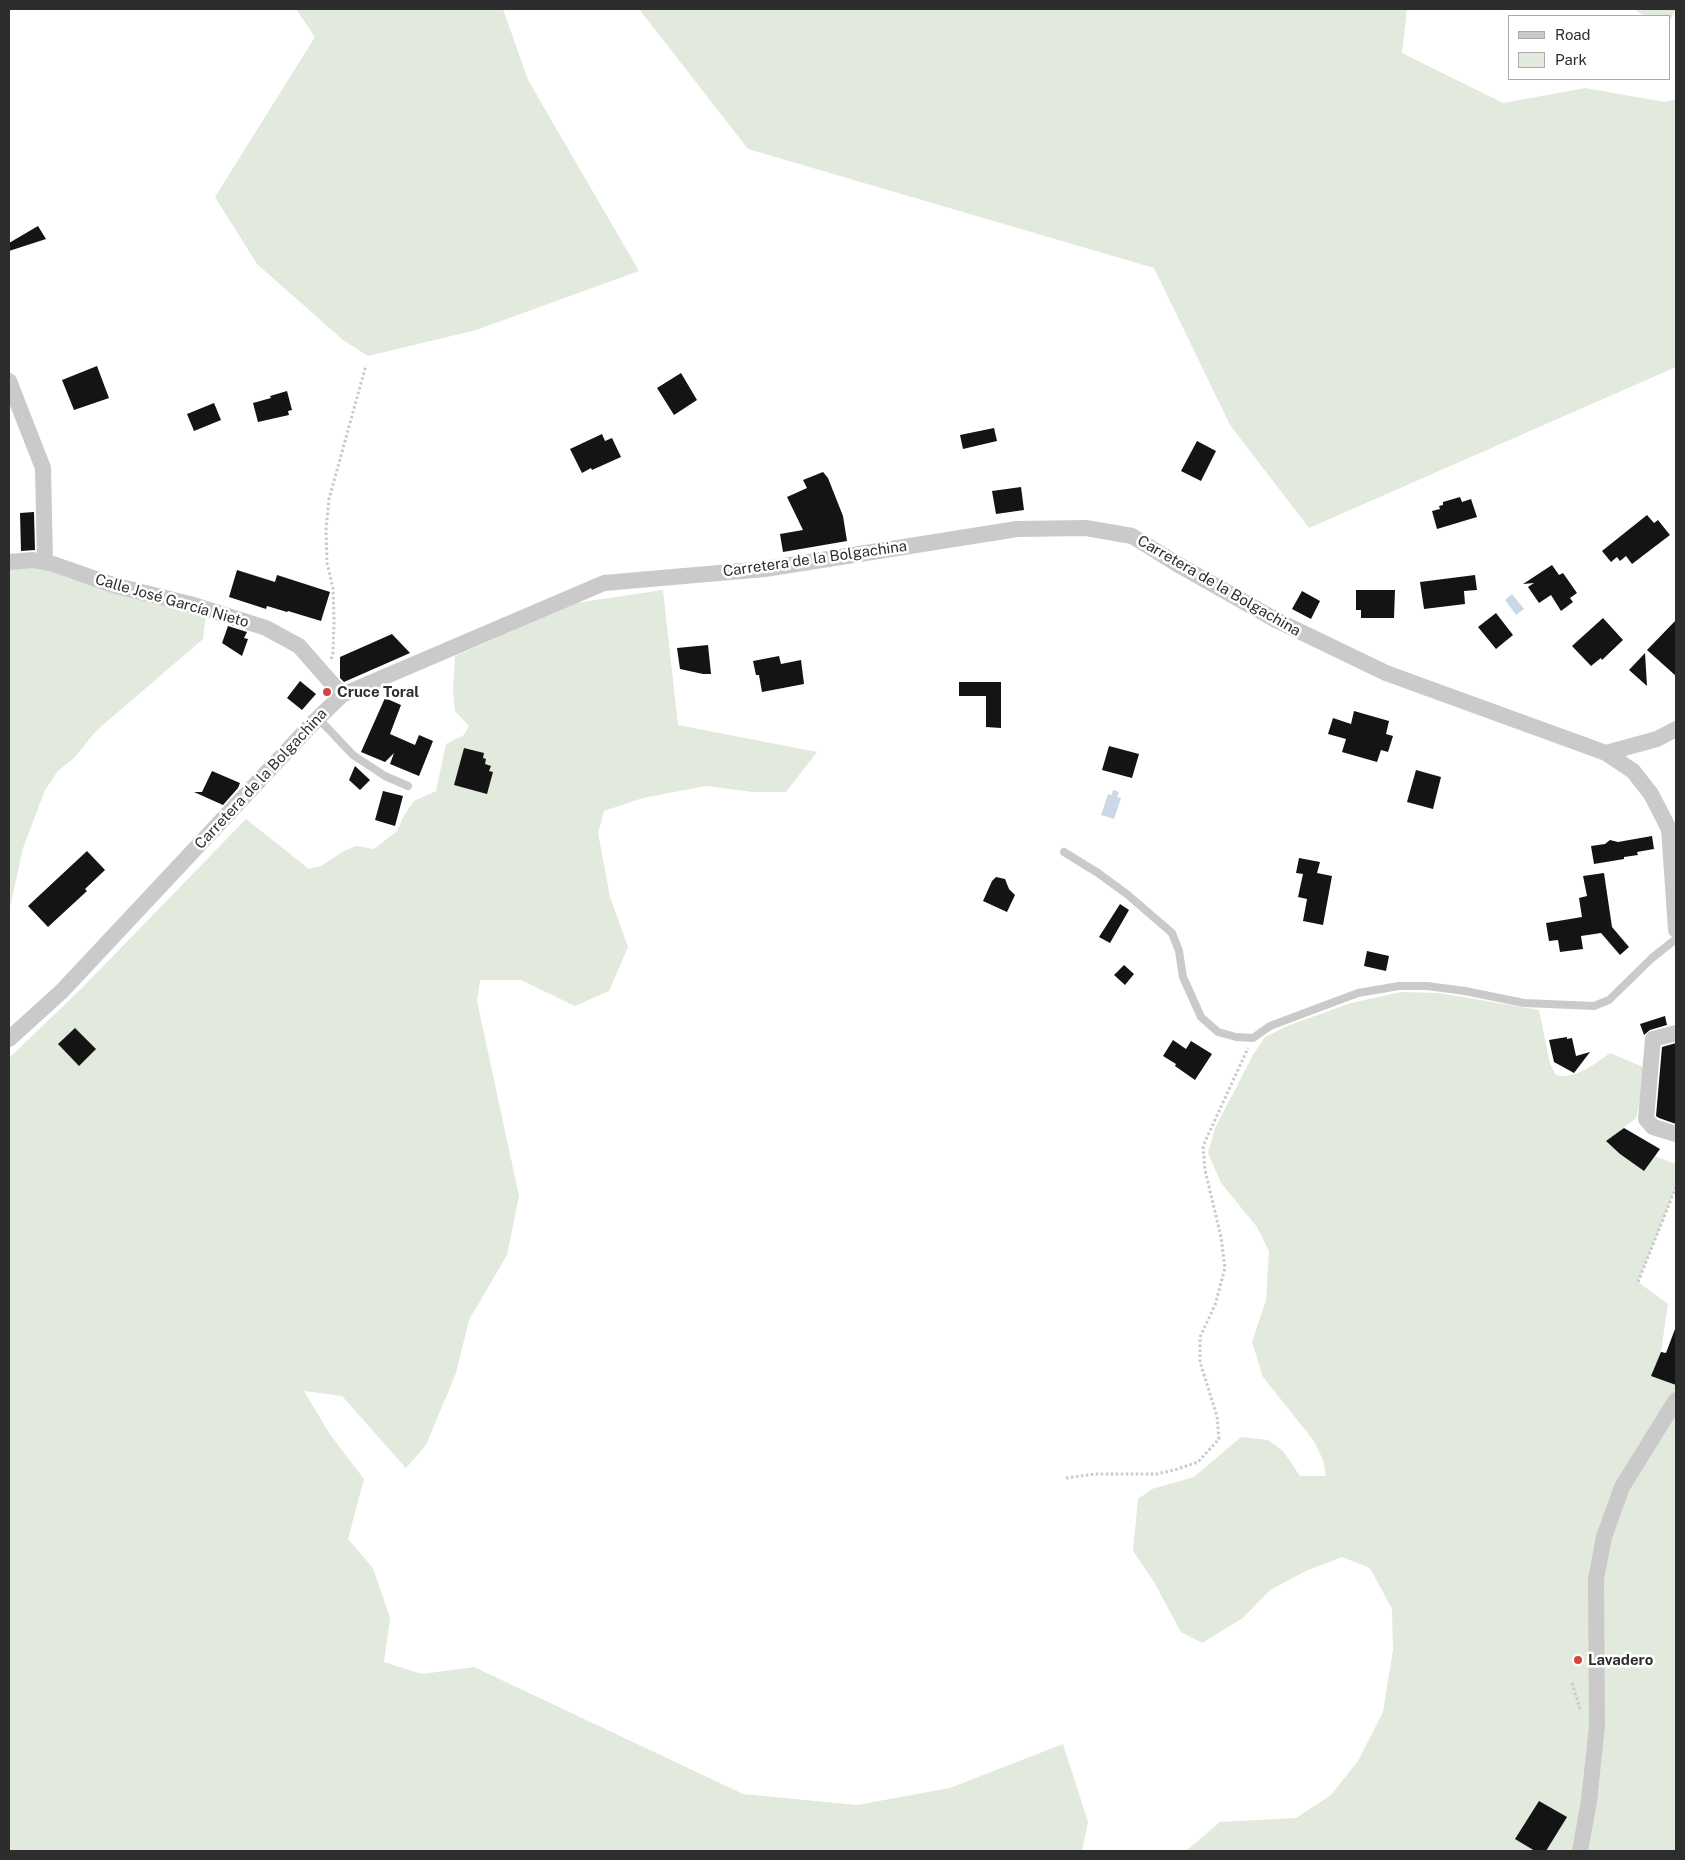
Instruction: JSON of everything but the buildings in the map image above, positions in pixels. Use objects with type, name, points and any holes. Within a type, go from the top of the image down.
[{"type":"street","points":[[9,381],[43,468],[45,562]]},
{"type":"street","name":"Carretera de la Bolgachina","points":[[9,1039],[62,990],[318,718],[342,695],[604,583],[765,569],[1018,529],[1086,528],[1132,536],[1177,564],[1276,620],[1386,674],[1606,753],[1639,778],[1673,824]]},
{"type":"street","name":"Calle José García Nieto","points":[[9,562],[33,560],[45,562],[113,585],[194,605],[266,628],[299,646],[342,695]]},
{"type":"street","points":[[1606,753],[1657,739],[1676,729]]},
{"type":"street","points":[[1673,824],[1676,930]]},
{"type":"street","points":[[1676,1033],[1653,1039],[1646,1119],[1653,1127],[1676,1134]]},
{"type":"street","points":[[1580,1851],[1589,1801],[1597,1726],[1596,1579],[1604,1537],[1622,1487],[1676,1400]]},
{"type":"lane","points":[[318,718],[353,755],[385,776],[408,786]]},
{"type":"lane","points":[[1064,852],[1098,873],[1172,933],[1179,951],[1183,977],[1201,1017],[1218,1032],[1236,1037],[1253,1038],[1270,1026],[1351,996],[1399,986],[1456,989],[1524,1003],[1594,1006],[1609,1000],[1652,958],[1676,939]]},
{"type":"path","points":[[326,676],[333,652],[334,619],[333,588],[327,564],[326,530],[329,499],[366,365]]},
{"type":"path","points":[[1066,1478],[1095,1474],[1157,1474],[1174,1470],[1198,1462],[1219,1439],[1217,1416],[1200,1362],[1200,1337],[1215,1305],[1224,1268],[1221,1237],[1205,1170],[1203,1146],[1253,1038]]},
{"type":"path","points":[[1638,1282],[1676,1187]]},
{"type":"green space","points":[[296,9],[503,9],[528,80],[639,271],[476,330],[368,356],[343,340],[257,264],[215,197],[315,37]]},
{"type":"green space","points":[[639,9],[1407,9],[1402,53],[1503,103],[1585,88],[1665,102],[1676,99],[1676,367],[1309,528],[1230,425],[1154,268],[748,149]]},
{"type":"green space","points":[[1635,9],[1676,9],[1670,20],[1670,15],[1644,15]]},
{"type":"green space","points":[[29,566],[46,569],[68,578],[124,595],[206,615],[203,639],[96,731],[75,757],[58,771],[45,790],[23,848],[9,912],[9,569]]},
{"type":"green space","points":[[663,590],[678,725],[817,752],[786,792],[753,792],[706,786],[643,798],[604,811],[598,833],[610,897],[628,947],[609,991],[575,1006],[521,980],[480,980],[477,1001],[519,1196],[507,1255],[469,1320],[456,1373],[426,1445],[406,1468],[342,1396],[304,1391],[329,1433],[364,1479],[348,1539],[373,1568],[390,1618],[384,1662],[422,1674],[474,1667],[743,1794],[857,1805],[950,1788],[1063,1744],[1088,1822],[1082,1851],[9,1851],[9,1058],[81,989],[246,819],[309,869],[321,866],[344,851],[356,846],[374,849],[397,831],[403,817],[414,801],[436,791],[446,744],[464,735],[469,726],[455,711],[453,692],[455,656],[576,603]]},
{"type":"green space","points":[[1401,992],[1439,993],[1539,1010],[1550,1064],[1556,1075],[1563,1076],[1577,1073],[1610,1053],[1643,1067],[1643,1085],[1636,1118],[1607,1141],[1620,1154],[1644,1171],[1655,1156],[1676,1164],[1676,1187],[1638,1282],[1668,1304],[1661,1352],[1676,1357],[1676,1851],[1186,1851],[1220,1822],[1296,1818],[1331,1795],[1358,1761],[1383,1712],[1393,1650],[1392,1609],[1370,1568],[1342,1557],[1306,1571],[1270,1590],[1243,1618],[1202,1643],[1181,1632],[1154,1582],[1133,1551],[1138,1499],[1152,1489],[1194,1477],[1241,1437],[1268,1440],[1283,1451],[1300,1476],[1326,1476],[1323,1460],[1314,1441],[1263,1377],[1252,1342],[1266,1300],[1269,1251],[1257,1227],[1221,1183],[1208,1153],[1215,1128],[1253,1055],[1265,1037],[1287,1026],[1351,1003]]},
{"type":"water","points":[[1512,594],[1524,609],[1516,615],[1505,600]]},
{"type":"water","points":[[1113,790],[1119,792],[1117,797],[1121,798],[1114,819],[1101,815],[1108,794],[1112,795]]},
{"type":"place","name":"Cruce Toral","points":[[327,692]]},
{"type":"place","name":"Lavadero","points":[[1578,1660]]}]
